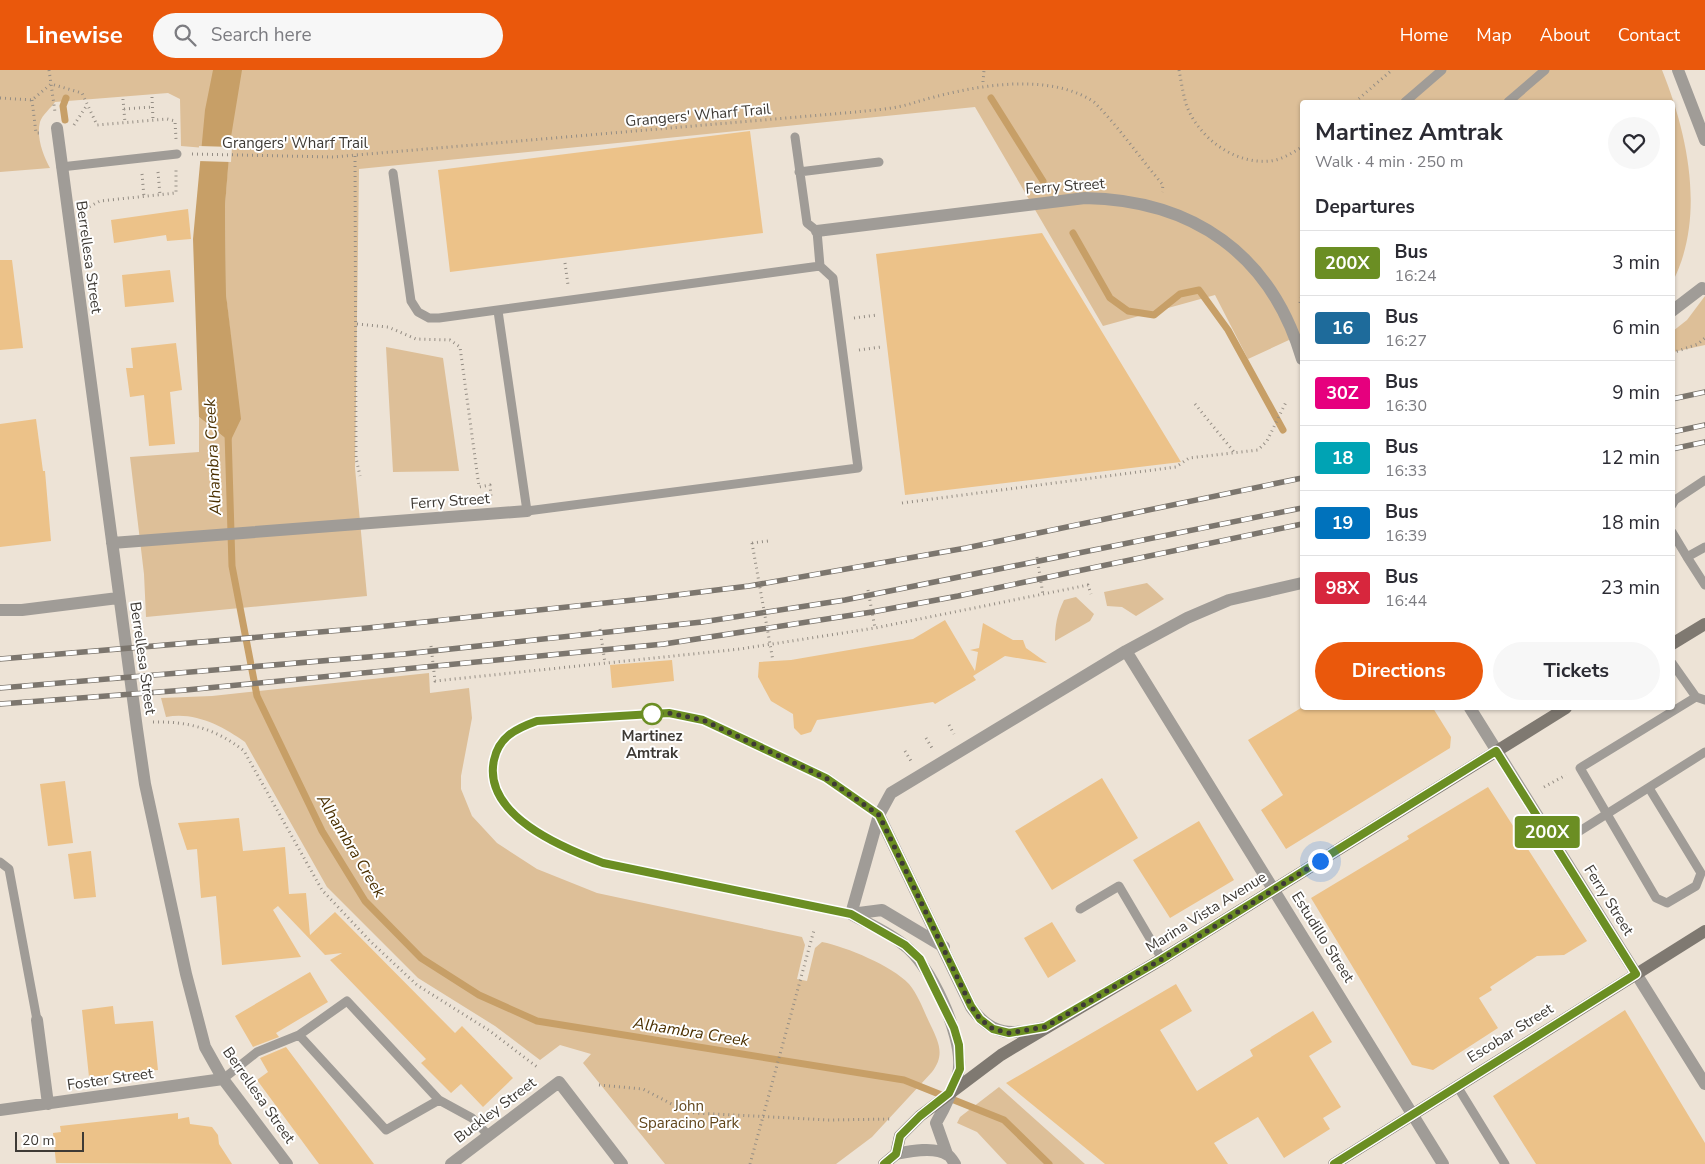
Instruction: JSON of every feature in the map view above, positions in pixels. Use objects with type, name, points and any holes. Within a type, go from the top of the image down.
[{"type":"main road","points":[[1675,642],[1705,624]]},
{"type":"main road","name":"Marina Vista Avenue","points":[[884,1164],[896,1154],[900,1136],[920,1116],[980,1069],[1045,1027],[1162,959],[1563,710]]},
{"type":"main road","name":"Escobar Street","points":[[1334,1164],[1705,931]]},
{"type":"street","points":[[1678,70],[1705,140]]},
{"type":"street","name":"Berrellesa Street","points":[[57,128],[118,598],[145,784],[186,974],[205,1047],[224,1079],[288,1164]]},
{"type":"street","name":"Ferry Street","points":[[817,231],[1085,198],[1114,198],[1158,207],[1192,220],[1222,238],[1247,260],[1264,281],[1285,316],[1297,340],[1300,351]]},
{"type":"street","points":[[1675,309],[1704,286]]},
{"type":"street","name":"Ferry Street","points":[[112,543],[527,511]]},
{"type":"street","points":[[851,914],[879,815],[890,793],[1126,651],[1187,618],[1229,600],[1300,583]]},
{"type":"street","points":[[0,610],[22,610],[118,598]]},
{"type":"street","name":"Estudillo Street","points":[[1126,651],[1443,1164]]},
{"type":"street","name":"Ferry Street","points":[[1471,710],[1705,1084]]},
{"type":"street","points":[[879,815],[971,1006],[980,1019],[993,1029],[1009,1033],[1045,1027]]},
{"type":"street","points":[[851,914],[882,910],[944,947]]},
{"type":"street","points":[[851,914],[905,945],[920,959],[954,1028],[959,1045],[960,1069],[936,1123],[951,1159]]},
{"type":"street","points":[[36,1020],[48,1104]]},
{"type":"street","name":"Foster Street","points":[[0,1110],[224,1079]]},
{"type":"street","name":"Buckley Street","points":[[451,1164],[559,1082],[622,1164]]},
{"type":"street","points":[[896,1154],[918,1149],[951,1159]]},
{"type":"lane","points":[[1407,100],[1442,70]]},
{"type":"lane","points":[[1510,100],[1545,70]]},
{"type":"lane","points":[[498,310],[527,511],[858,468],[833,278],[820,266],[817,231],[807,223],[795,137]]},
{"type":"lane","points":[[61,167],[177,154]]},
{"type":"lane","points":[[800,172],[879,162]]},
{"type":"lane","points":[[393,173],[411,301],[418,312],[429,318],[570,301],[820,266]]},
{"type":"lane","points":[[1675,500],[1705,480]]},
{"type":"lane","points":[[1675,537],[1705,585]]},
{"type":"lane","points":[[1687,557],[1705,546]]},
{"type":"lane","points":[[1649,788],[1701,873],[1696,886],[1667,903],[1656,898],[1580,768],[1700,698],[1675,667]]},
{"type":"lane","points":[[851,914],[603,863],[567,849],[536,831],[509,810],[497,791],[494,778],[493,765],[496,752],[503,739],[520,727],[537,721],[669,713],[703,720],[826,778],[879,815]]},
{"type":"lane","points":[[1556,846],[1705,752]]},
{"type":"lane","points":[[0,862],[5,870],[36,1020]]},
{"type":"lane","points":[[1080,909],[1119,886],[1162,959]]},
{"type":"lane","points":[[224,1079],[257,1052],[299,1035],[347,1001],[439,1100],[470,1116],[489,1136]]},
{"type":"lane","points":[[299,1035],[386,1130],[439,1100]]},
{"type":"lane","points":[[1458,1086],[1505,1164]]},
{"type":"path","points":[[48,70],[57,128]]},
{"type":"path","points":[[983,82],[984,70]]},
{"type":"path","points":[[1179,70],[1187,105],[1204,134],[1213,143],[1226,150],[1260,161],[1287,157],[1300,148]]},
{"type":"path","points":[[1357,100],[1392,70]]},
{"type":"path","name":"Grangers' Wharf Trail","points":[[191,154],[355,156],[856,112],[911,104],[940,93],[993,80]]},
{"type":"path","points":[[1047,80],[1065,85],[1094,102],[1162,185],[1162,190]]},
{"type":"path","points":[[0,98],[32,100],[51,84]]},
{"type":"path","points":[[51,84],[82,93],[97,126]]},
{"type":"path","points":[[152,97],[153,120]]},
{"type":"path","points":[[123,100],[126,123]]},
{"type":"path","points":[[124,109],[152,107]]},
{"type":"path","points":[[157,156],[160,195]]},
{"type":"path","points":[[355,156],[356,458],[360,476]]},
{"type":"path","points":[[140,158],[144,197]]},
{"type":"path","points":[[565,263],[570,301]]},
{"type":"path","points":[[839,320],[877,315]]},
{"type":"path","points":[[357,324],[388,327],[416,339],[450,340],[460,347],[479,487],[490,485],[492,497]]},
{"type":"path","points":[[1675,352],[1698,344],[1705,338]]},
{"type":"path","points":[[843,353],[882,347]]},
{"type":"path","points":[[902,503],[1176,467],[1190,458],[1258,450],[1267,441],[1287,400]]},
{"type":"path","points":[[1196,404],[1234,453]]},
{"type":"path","points":[[768,541],[752,543],[773,661]]},
{"type":"path","points":[[1037,557],[1043,595]]},
{"type":"path","points":[[431,646],[435,681],[740,649],[875,628],[1088,585],[1091,594]]},
{"type":"path","points":[[868,590],[875,628]]},
{"type":"path","points":[[600,629],[605,663]]},
{"type":"path","points":[[152,722],[176,721],[198,727],[228,738],[244,751],[322,890],[371,942],[417,985],[490,1031],[537,1067]]},
{"type":"path","points":[[1544,787],[1552,783]]},
{"type":"path","points":[[750,1164],[802,980],[814,930]]},
{"type":"path","points":[[599,1084],[643,1089],[681,1109],[695,1113],[764,1117],[893,1119]]},
{"type":"green space","points":[[0,70],[1662,70],[1673,100],[1300,100],[1300,335],[1248,359],[1215,295],[1103,326],[975,107],[359,169],[355,468],[367,596],[146,617],[144,574],[130,457],[199,452],[199,417],[230,442],[232,351],[226,294],[225,206],[229,150],[181,146],[180,99],[168,93],[55,102],[43,117],[39,128],[41,146],[50,168],[0,172]]},
{"type":"green space","points":[[1675,106],[1686,150],[1690,177],[1689,231],[1683,257],[1675,276]]},
{"type":"green space","points":[[1705,296],[1705,345],[1675,352],[1675,329],[1687,320]]},
{"type":"green space","points":[[386,347],[443,358],[459,471],[393,472]]},
{"type":"green space","points":[[1147,583],[1164,599],[1136,616],[1122,607],[1107,606],[1104,592]]},
{"type":"green space","points":[[1076,597],[1094,614],[1090,621],[1055,641],[1057,620],[1064,600]]},
{"type":"green space","name":"John Sparacino Park","points":[[429,673],[430,693],[469,688],[472,718],[461,776],[461,789],[472,816],[497,843],[537,869],[597,893],[802,937],[805,945],[797,979],[807,981],[815,948],[822,942],[844,948],[881,964],[909,984],[921,1004],[936,1038],[940,1054],[932,1072],[872,1137],[836,1164],[665,1164],[583,1063],[591,1054],[560,1045],[540,1060],[495,1026],[418,978],[327,887],[245,742],[227,730],[208,721],[187,716],[166,717],[161,698],[212,696]]},
{"type":"green space","points":[[999,1087],[1085,1164],[1007,1164],[977,1132],[957,1123],[960,1117]]},
{"type":"shaded area","points":[[213,70],[242,70],[230,143],[225,206],[226,294],[241,419],[230,442],[199,417],[193,239],[205,110]]},
{"type":"pier","points":[[199,146],[232,147],[231,162],[198,161]]},
{"type":"building","points":[[750,131],[763,233],[450,272],[438,170]]},
{"type":"building","points":[[188,209],[191,239],[167,241],[166,235],[114,243],[111,220]]},
{"type":"building","points":[[1042,233],[1181,462],[905,495],[876,254]]},
{"type":"building","points":[[0,260],[12,260],[23,348],[0,350]]},
{"type":"building","points":[[170,270],[174,302],[125,307],[122,275]]},
{"type":"building","points":[[176,343],[182,390],[170,392],[175,444],[149,446],[144,395],[130,397],[126,368],[133,368],[131,348]]},
{"type":"building","points":[[36,419],[43,471],[45,471],[51,541],[0,547],[0,424]]},
{"type":"building","points":[[945,620],[975,671],[978,652],[970,650],[979,648],[983,623],[1013,640],[1023,640],[1026,648],[1047,663],[1005,656],[973,676],[976,680],[935,704],[933,702],[817,720],[811,732],[801,735],[794,728],[793,714],[771,701],[758,677],[759,662],[791,660],[913,639]]},
{"type":"building","points":[[672,660],[674,681],[612,688],[610,665]]},
{"type":"building","points":[[1300,709],[1434,710],[1451,737],[1450,748],[1286,849],[1261,810],[1283,795],[1248,740]]},
{"type":"building","points":[[1102,778],[1138,838],[1052,890],[1015,831]]},
{"type":"building","points":[[65,781],[73,843],[48,846],[40,784]]},
{"type":"building","points":[[1488,787],[1587,941],[1564,955],[1537,956],[1490,987],[1492,990],[1479,998],[1498,1028],[1433,1070],[1412,1065],[1311,898],[1409,839],[1407,836]]},
{"type":"building","points":[[239,818],[243,851],[285,847],[289,894],[306,893],[310,935],[335,912],[455,1033],[462,1026],[513,1078],[483,1107],[461,1084],[451,1093],[421,1063],[426,1059],[330,960],[342,953],[325,955],[278,906],[273,910],[301,957],[222,965],[216,896],[201,898],[197,849],[187,850],[178,823]]},
{"type":"building","points":[[1199,821],[1234,880],[1170,918],[1133,860]]},
{"type":"building","points":[[91,851],[96,897],[74,899],[68,854]]},
{"type":"building","points":[[1052,922],[1076,961],[1048,978],[1024,938]]},
{"type":"building","points":[[310,972],[328,1002],[276,1033],[279,1037],[253,1047],[235,1016]]},
{"type":"building","points":[[1176,984],[1192,1011],[1160,1030],[1197,1091],[1253,1056],[1250,1050],[1313,1011],[1332,1042],[1309,1056],[1341,1107],[1323,1118],[1330,1129],[1284,1158],[1258,1117],[1214,1143],[1228,1164],[1105,1164],[1006,1083]]},
{"type":"building","points":[[113,1006],[115,1024],[153,1021],[158,1070],[89,1077],[82,1010]]},
{"type":"building","points":[[1625,1010],[1705,1143],[1705,1164],[1536,1164],[1493,1096]]},
{"type":"building","points":[[286,1047],[374,1164],[319,1164],[257,1080],[268,1072],[260,1058]]},
{"type":"building","points":[[178,1113],[178,1119],[189,1117],[190,1124],[212,1127],[218,1135],[219,1144],[232,1164],[56,1163],[53,1133],[61,1132],[60,1126]]},
{"type":"waterway","points":[[65,120],[63,106],[66,98]]},
{"type":"waterway","points":[[991,98],[1043,181]]},
{"type":"waterway","points":[[1073,233],[1110,298],[1128,311],[1154,315],[1180,294],[1199,290],[1228,330],[1283,430]]},
{"type":"waterway","name":"Alhambra Creek","points":[[228,433],[232,566],[257,696],[322,831],[365,901],[421,958],[479,995],[537,1021],[904,1080],[1004,1120],[1049,1164]]},
{"type":"railway","points":[[1675,398],[1705,392]]},
{"type":"railway","points":[[1675,431],[1705,425]]},
{"type":"railway","points":[[1675,448],[1705,442]]},
{"type":"railway","points":[[0,659],[367,628],[749,586],[966,548],[1300,478]]},
{"type":"railway","points":[[0,688],[404,654],[702,622],[845,600],[1300,508]]},
{"type":"railway","points":[[0,704],[186,690],[664,644],[872,612],[958,596],[1300,524]]},
{"type":"bus line","name":"200X","points":[[884,1164],[896,1154],[900,1136],[920,1116],[949,1093],[960,1069],[959,1045],[954,1028],[920,959],[905,945],[882,930],[851,914],[798,901],[603,863],[567,849],[536,831],[509,810],[497,791],[493,765],[496,752],[503,739],[520,727],[537,721],[669,713],[703,720],[826,778],[879,815],[971,1006],[980,1019],[993,1029],[1009,1033],[1045,1027],[1162,959],[1496,751],[1636,974],[1334,1164]]},
{"type":"place","name":"Martinez Amtrak","points":[[652,714]]},
{"type":"route","points":[[652,714],[669,713],[703,720],[826,778],[879,815],[971,1006],[980,1019],[993,1029],[1009,1033],[1045,1027],[1162,959],[1320,861]]}]
